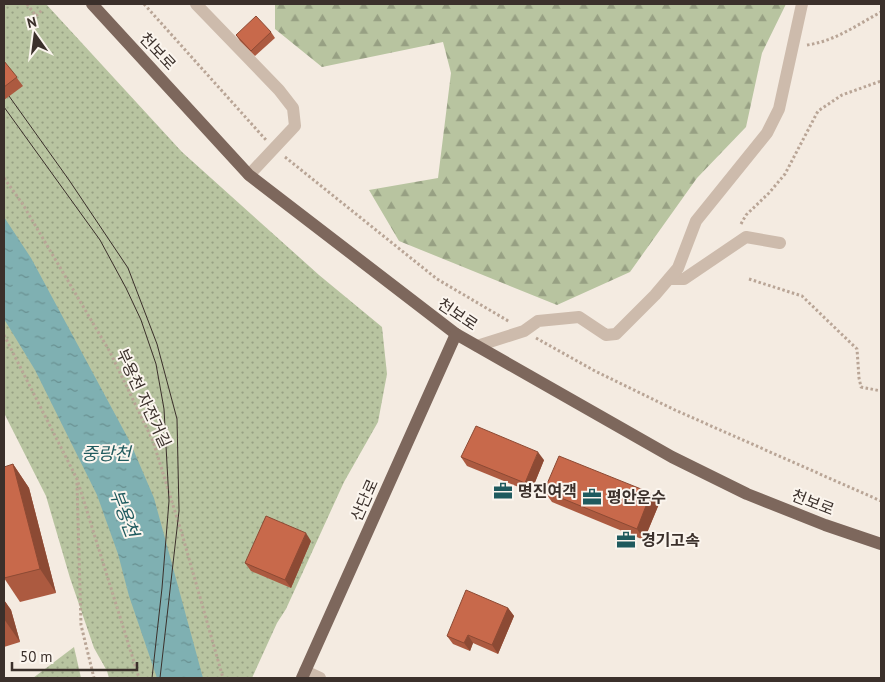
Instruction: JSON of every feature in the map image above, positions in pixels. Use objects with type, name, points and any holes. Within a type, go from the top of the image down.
[{"type":"main road","name":"천보로","points":[[92,4],[249,175],[456,334],[672,456],[747,494],[825,525],[881,544]]},
{"type":"main road","name":"산단로","points":[[304,675],[456,334]]},
{"type":"street","points":[[196,4],[280,90],[294,108],[295,126],[249,175]]},
{"type":"street","points":[[477,346],[524,331],[538,321],[579,317],[606,335],[616,334],[655,295],[678,268],[696,221],[767,133],[779,109],[802,4]]},
{"type":"street","points":[[669,279],[684,279],[746,237],[780,243]]},
{"type":"street","points":[[304,675],[320,678]]},
{"type":"path","points":[[27,4],[36,16],[43,9]]},
{"type":"path","points":[[144,4],[274,148],[438,280],[595,372],[675,410],[881,501]]},
{"type":"path","points":[[800,46],[819,43],[844,33],[881,12]]},
{"type":"path","points":[[727,249],[746,215],[769,193],[785,174],[818,111],[842,96],[881,81]]},
{"type":"path","name":"부용천 자전거길","points":[[4,178],[22,203],[110,352],[153,441],[224,678]]},
{"type":"path","points":[[749,279],[802,296],[857,349],[861,387],[881,391]]},
{"type":"path","points":[[4,335],[77,479],[139,678]]},
{"type":"path","points":[[77,479],[81,626],[94,678]]},
{"type":"green space","points":[[4,4],[46,4],[182,152],[319,275],[382,327],[387,374],[378,422],[344,482],[252,678],[109,678],[94,648],[70,578],[46,496],[4,413]]},
{"type":"green space","points":[[275,4],[786,4],[762,53],[746,127],[697,178],[630,272],[557,305],[399,241],[369,190],[438,178],[451,73],[443,42],[322,67],[275,29]]},
{"type":"green space","points":[[74,647],[81,678],[33,678]]},
{"type":"water","name":"중랑천","points":[[4,217],[31,258],[130,442],[154,498],[203,678],[157,678],[129,596],[118,554],[97,495],[35,370],[4,319]]},
{"type":"building","points":[[256,16],[271,32],[251,51],[236,35]]},
{"type":"building","points":[[4,61],[17,77],[4,87]]},
{"type":"building","points":[[476,426],[538,452],[525,483],[461,457]]},
{"type":"building","points":[[559,456],[651,493],[637,529],[544,491]]},
{"type":"building","points":[[13,464],[40,569],[4,578],[4,467]]},
{"type":"building","points":[[266,516],[306,533],[285,580],[245,563]]},
{"type":"building","points":[[466,590],[508,608],[492,645],[468,635],[464,643],[447,636]]},
{"type":"tram line","points":[[4,89],[69,180],[128,268],[157,344],[177,419],[179,511],[160,678]]},
{"type":"tram line","points":[[4,107],[100,240],[141,320],[156,364],[164,409],[169,501],[152,678]]},
{"type":"place","name":"명진여객","points":[[503,491]]},
{"type":"place","name":"평안운수","points":[[592,497]]},
{"type":"place","name":"경기고속","points":[[626,540]]},
{"type":"water label","name":"부용천","points":[[124,513]]}]
